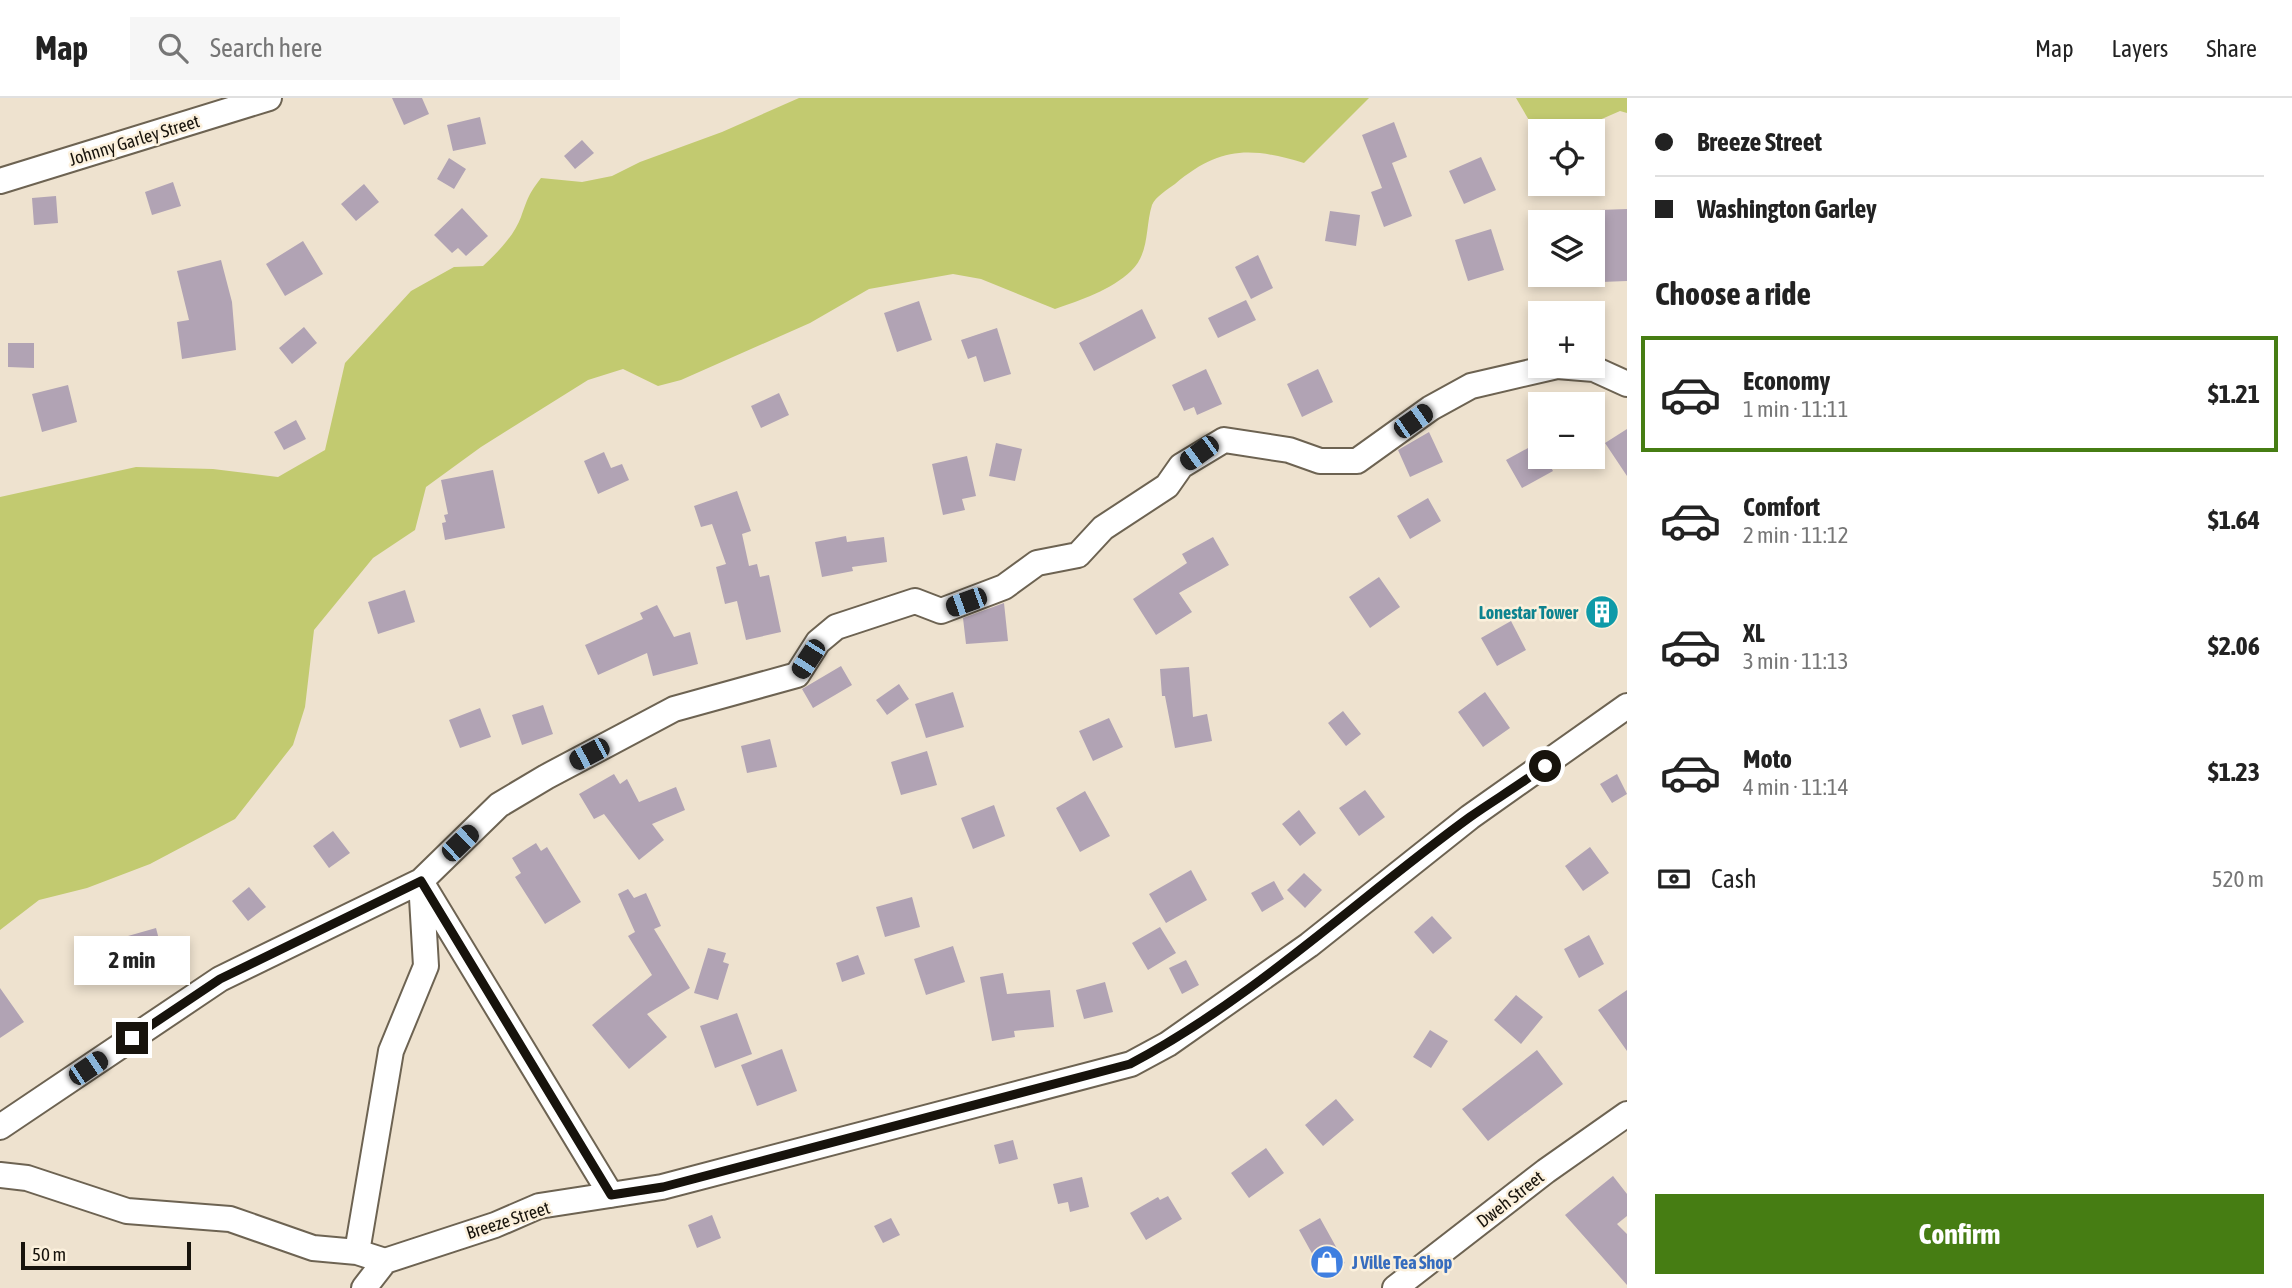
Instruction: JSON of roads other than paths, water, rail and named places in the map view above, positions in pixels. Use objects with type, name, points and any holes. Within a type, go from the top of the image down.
[{"type":"street","name":"Johnny Garley Street","points":[[0,181],[269,98]]},
{"type":"street","points":[[0,1127],[220,979],[421,881],[499,805],[547,777],[674,709],[797,675],[818,642],[836,627],[915,601],[941,611],[1004,587],[1037,563],[1078,555],[1103,528],[1167,486],[1181,466],[1224,440],[1289,450],[1320,461],[1356,461],[1431,408],[1471,386],[1557,366],[1594,369],[1627,384]]},
{"type":"street","name":"Breeze Street","points":[[385,1261],[495,1225],[539,1206],[663,1187],[1130,1064],[1168,1044],[1309,945],[1470,817],[1627,706]]},
{"type":"street","points":[[421,881],[611,1195]]},
{"type":"street","points":[[356,1252],[391,1051],[426,966],[421,881]]},
{"type":"street","name":"Dweh Street","points":[[1395,1288],[1546,1171],[1627,1114]]},
{"type":"street","points":[[0,1175],[27,1178],[127,1211],[230,1219],[313,1248],[356,1252],[385,1261],[364,1288]]},
{"type":"place","name":"Lonestar Tower","points":[[1602,612]]},
{"type":"place","name":"J Ville Tea Shop","points":[[1327,1262]]}]
